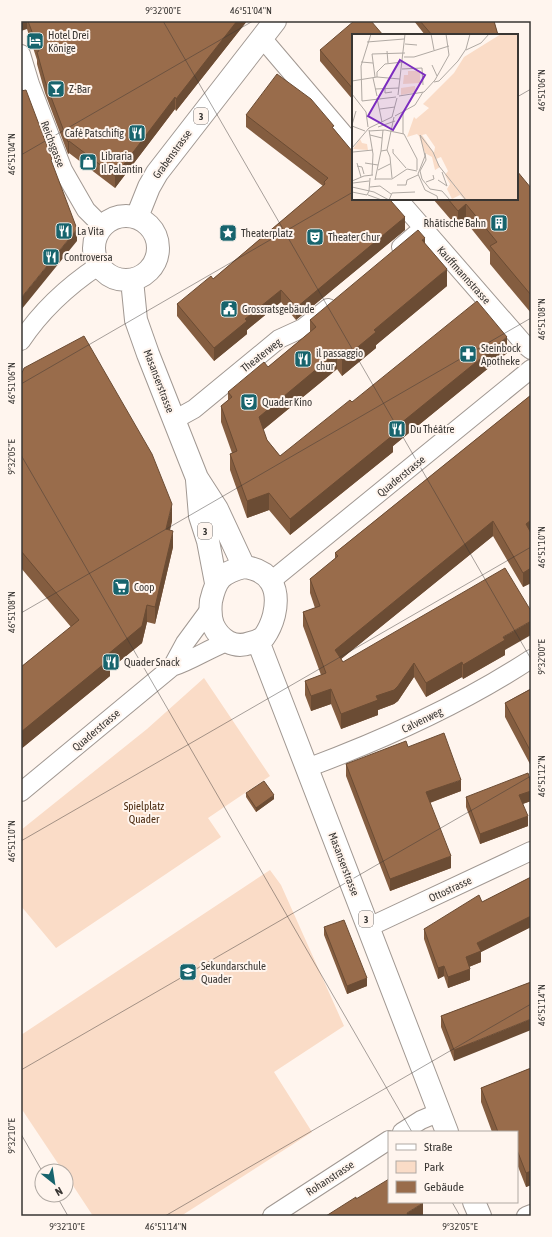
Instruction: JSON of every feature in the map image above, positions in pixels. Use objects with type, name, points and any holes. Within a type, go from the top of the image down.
[{"type":"main road","name":"Grabenstrasse","points":[[137,217],[149,187],[157,173],[275,21]]},
{"type":"main road","points":[[128,216],[137,217],[152,228],[159,246],[158,256],[148,273],[139,278],[132,280],[120,280],[112,278],[104,273],[98,266],[94,256],[93,246],[96,236],[102,226],[113,218],[128,216]]},
{"type":"main road","name":"Masanserstrasse","points":[[132,280],[136,320],[148,354],[197,478],[218,509],[244,567]]},
{"type":"main road","name":"Masanserstrasse","points":[[197,478],[200,516],[208,541],[216,583]]},
{"type":"main road","points":[[244,567],[253,568],[262,572],[271,581],[277,595],[271,626],[258,641],[245,645],[227,642],[215,628],[211,619],[210,609],[216,583],[221,577],[231,570],[244,567]]},
{"type":"main road","name":"Masanserstrasse","points":[[258,641],[444,1122]]},
{"type":"main road","points":[[474,1203],[480,1216]]},
{"type":"street","points":[[262,38],[352,144]]},
{"type":"street","name":"Reichsgasse","points":[[21,54],[30,84],[63,170],[86,210],[102,226]]},
{"type":"street","name":"Kauffmannstrasse","points":[[399,200],[422,229],[531,350]]},
{"type":"street","points":[[386,260],[422,229]]},
{"type":"street","points":[[21,342],[50,305],[79,279],[98,266]]},
{"type":"street","name":"Theaterweg","points":[[174,420],[194,409],[279,339],[303,328],[338,299]]},
{"type":"street","name":"Quaderstrasse","points":[[271,581],[531,369]]},
{"type":"street","name":"Quaderstrasse","points":[[172,668],[185,643],[210,609]]},
{"type":"street","name":"Quaderstrasse","points":[[21,792],[172,668],[227,642]]},
{"type":"street","name":"Calvenweg","points":[[307,768],[373,743],[423,721],[500,679],[531,659]]},
{"type":"street","name":"Ottostrasse","points":[[369,927],[531,851]]},
{"type":"street","points":[[404,1131],[421,1120],[444,1122]]},
{"type":"street","name":"Rohanstrasse","points":[[272,1216],[388,1141]]},
{"type":"street","points":[[526,1216],[531,1214]]},
{"type":"green space","name":"Spielplatz Quader","points":[[204,678],[270,776],[208,818],[221,837],[56,948],[21,906],[21,830],[147,729]]},
{"type":"green space","points":[[270,870],[281,885],[344,1026],[274,1072],[312,1132],[181,1216],[93,1216],[74,1187],[74,1163],[58,1163],[21,1108],[21,1035]]},
{"type":"building","points":[[28,21],[237,21],[176,99],[175,97],[115,176],[69,141],[68,142],[45,81],[37,52],[39,51]]},
{"type":"building","points":[[354,21],[371,21],[382,34],[352,34],[352,88],[320,50]]},
{"type":"building","points":[[420,21],[494,21],[498,34],[431,34]]},
{"type":"building","points":[[277,74],[311,99],[334,126],[332,127],[352,151],[352,200],[392,200],[391,201],[405,217],[297,307],[281,290],[245,319],[247,321],[214,348],[177,304],[211,276],[213,279],[325,184],[324,182],[328,178],[246,115]]},
{"type":"building","points":[[26,90],[77,229],[21,298],[21,91]]},
{"type":"building","name":"Rhätische Bahn","points":[[518,172],[531,188],[531,295],[490,246],[497,242],[466,204],[458,211],[449,200],[518,200]]},
{"type":"building","points":[[418,230],[425,238],[422,240],[447,269],[374,330],[376,332],[342,360],[337,352],[259,417],[267,440],[280,456],[350,400],[352,402],[477,301],[507,337],[390,432],[393,435],[290,519],[269,493],[247,501],[230,454],[237,451],[221,406],[232,397],[228,392],[264,362],[268,367],[316,327],[310,320]]},
{"type":"building","points":[[84,336],[152,454],[172,504],[166,529],[173,531],[155,607],[147,605],[142,626],[107,655],[110,659],[21,732],[21,667],[79,620],[21,551],[21,375],[24,368]]},
{"type":"building","points":[[531,395],[531,520],[526,524],[531,533],[531,568],[523,573],[493,521],[335,650],[343,662],[505,568],[531,611],[531,621],[503,637],[505,640],[463,665],[462,662],[426,683],[414,663],[394,690],[376,696],[378,700],[341,714],[331,689],[311,696],[305,681],[326,673],[303,612],[320,606],[310,579],[338,556],[335,553]]},
{"type":"building","points":[[531,689],[531,752],[505,703]]},
{"type":"building","points":[[444,733],[461,780],[426,792],[451,856],[390,879],[346,764],[406,741],[408,747]]},
{"type":"building","points":[[528,773],[531,783],[531,791],[519,795],[528,816],[480,834],[466,797]]},
{"type":"building","points":[[264,781],[274,795],[256,808],[246,793]]},
{"type":"building","points":[[531,877],[531,916],[477,943],[481,951],[466,957],[470,969],[448,977],[444,966],[438,968],[424,929],[479,895],[482,902]]},
{"type":"building","points":[[344,920],[367,978],[347,986],[324,927]]},
{"type":"building","points":[[531,982],[531,1019],[454,1050],[441,1016]]},
{"type":"building","points":[[531,1068],[531,1171],[526,1173],[518,1153],[518,1131],[498,1131],[481,1088]]},
{"type":"building","points":[[388,1180],[388,1203],[423,1203],[407,1213],[407,1216],[326,1216],[356,1197],[356,1199]]},
{"type":"place","name":"Hotel Drei Könige","points":[[35,41]]},
{"type":"place","name":"Z-Bar","points":[[56,89]]},
{"type":"place","name":"Café Patschifig","points":[[137,133]]},
{"type":"place","name":"Libraria Il Palantin","points":[[88,162]]},
{"type":"place","name":"Rhätische Bahn","points":[[499,223]]},
{"type":"place","name":"La Vita","points":[[64,231]]},
{"type":"place","name":"Theaterplatz","points":[[228,233]]},
{"type":"place","name":"Theater Chur","points":[[315,237]]},
{"type":"place","name":"Controversa","points":[[51,257]]},
{"type":"place","name":"Grossratsgebäude","points":[[229,309]]},
{"type":"place","name":"Steinbock Apotheke","points":[[468,354]]},
{"type":"place","name":"il passaggio chur","points":[[303,359]]},
{"type":"place","name":"Quader Kino","points":[[249,402]]},
{"type":"place","name":"Du Théâtre","points":[[397,429]]},
{"type":"place","name":"Coop","points":[[121,587]]},
{"type":"place","name":"Quader Snack","points":[[111,662]]},
{"type":"place","name":"Sekundarschule Quader","points":[[188,972]]}]
